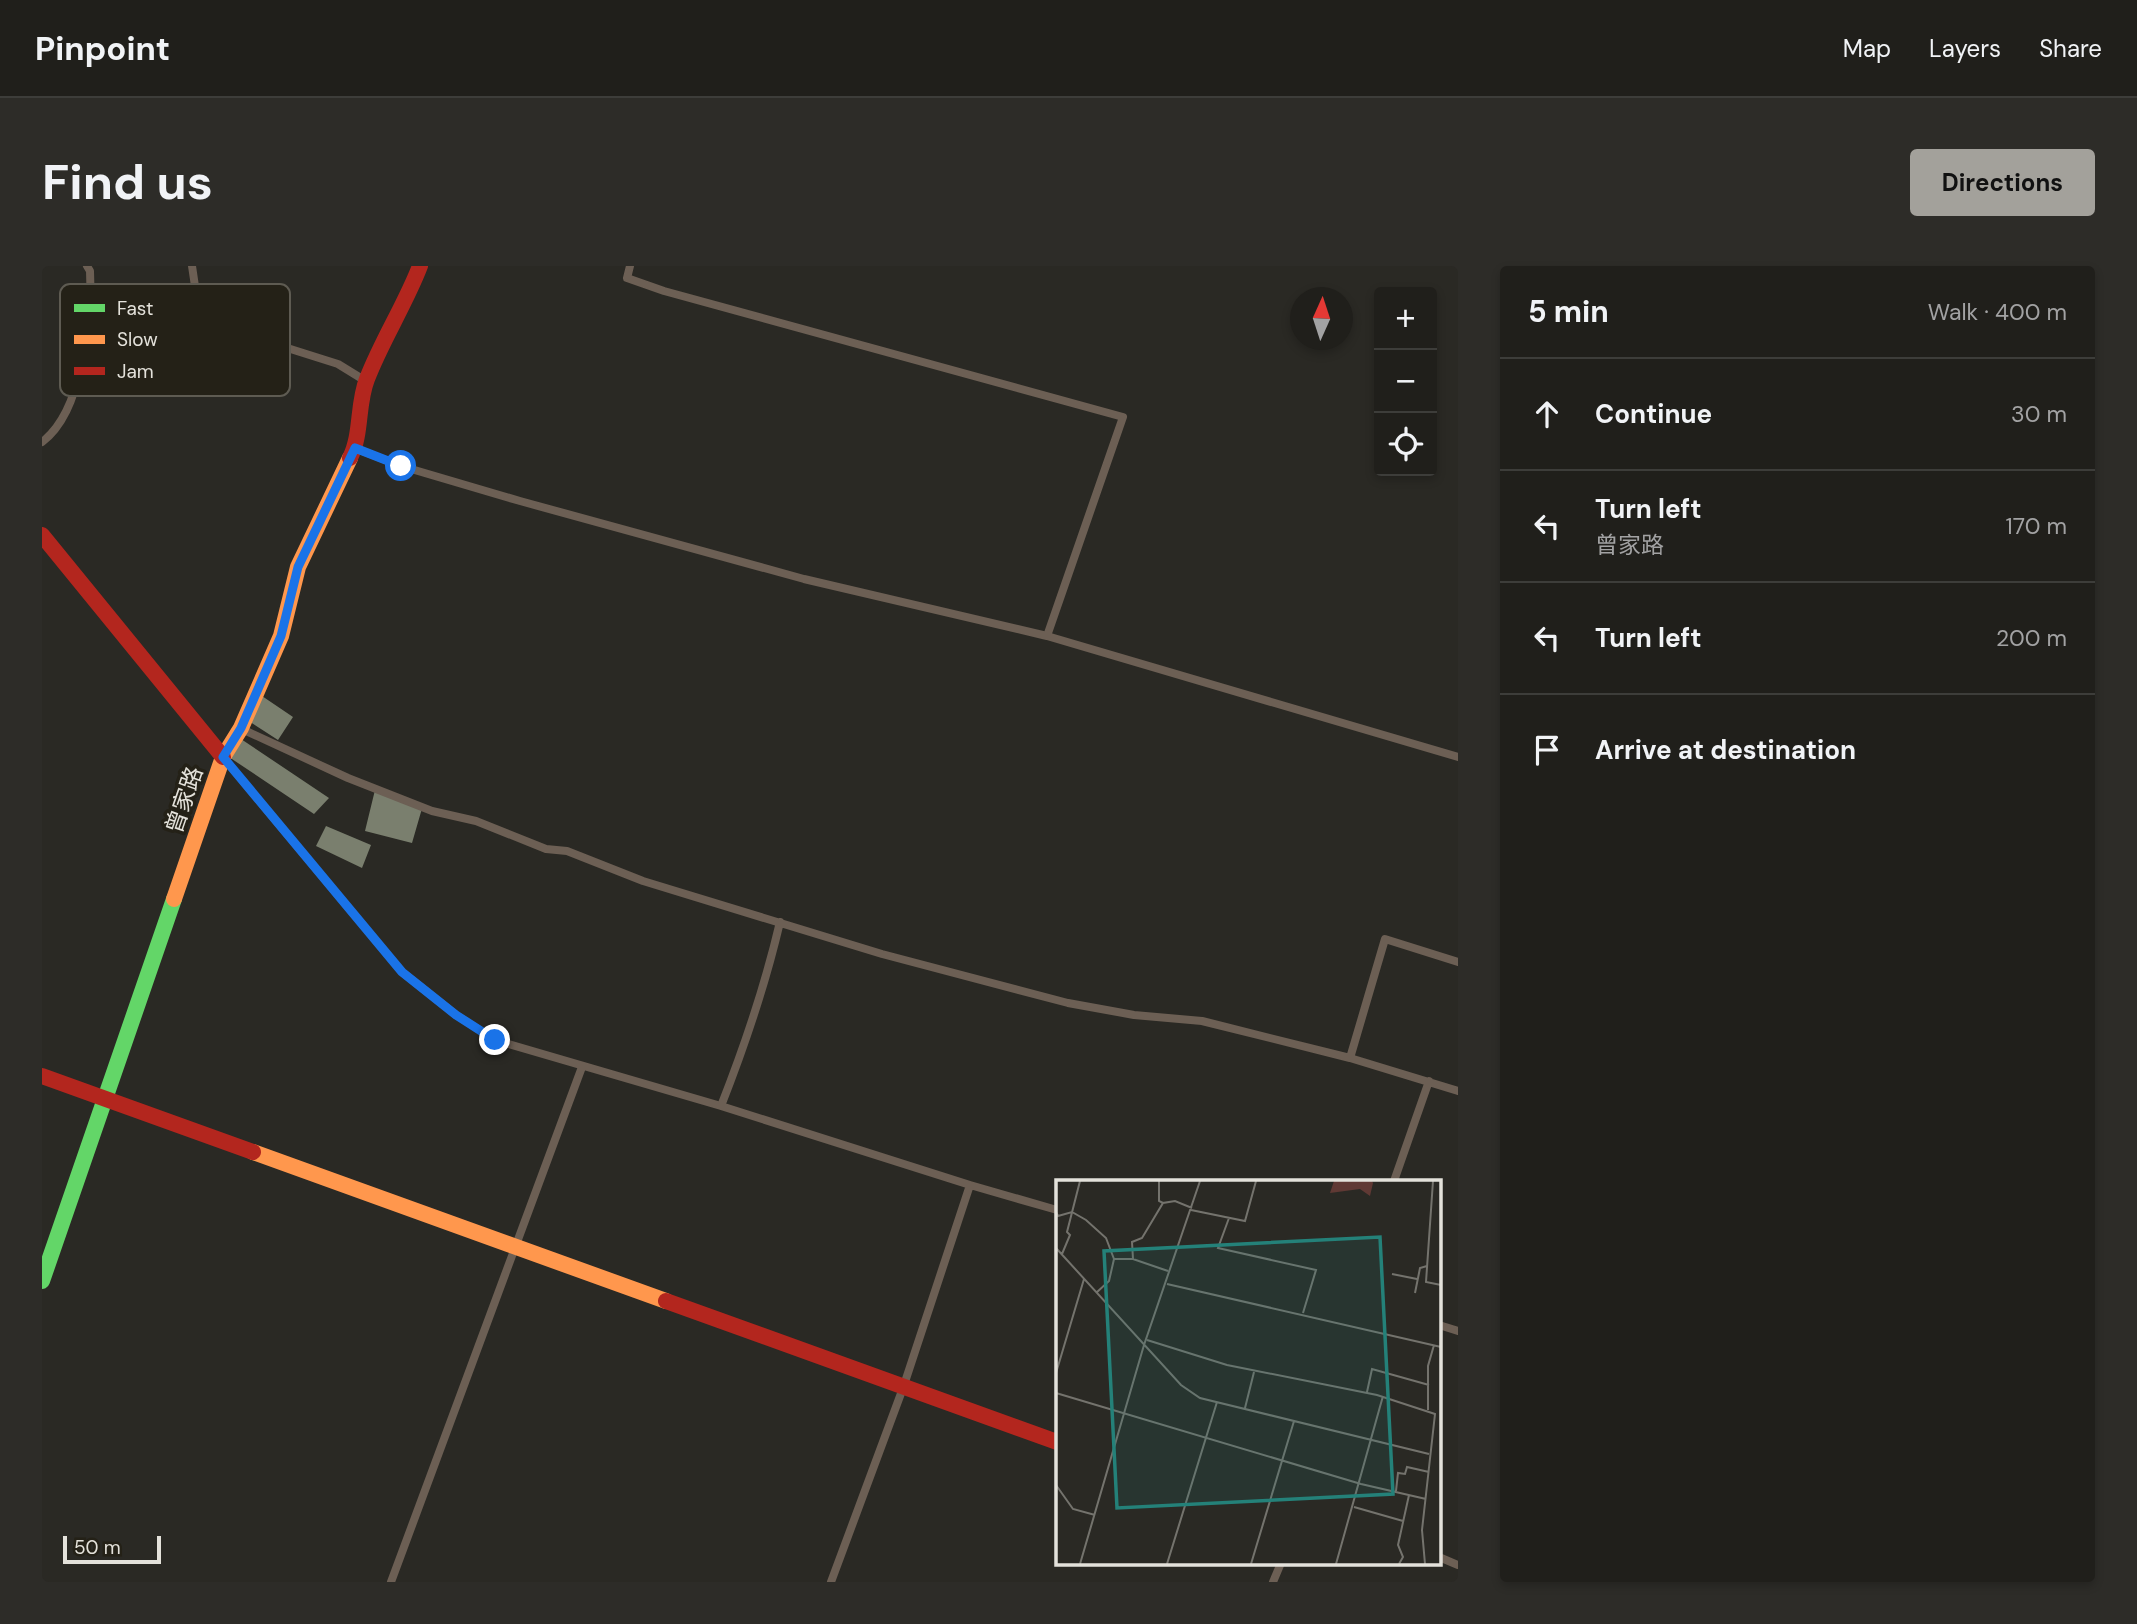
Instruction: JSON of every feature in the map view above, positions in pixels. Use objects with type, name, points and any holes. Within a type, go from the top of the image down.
[{"type":"street","name":"曾家路","points":[[42,1281],[221,763],[241,728],[281,636],[298,567],[355,448],[366,381],[420,266]]},
{"type":"street","points":[[42,535],[221,763]]},
{"type":"street","points":[[42,1076],[1056,1443]]},
{"type":"lane","points":[[87,266],[91,284]]},
{"type":"lane","points":[[192,266],[195,284]]},
{"type":"lane","points":[[630,266],[627,278],[664,291],[1123,417],[1047,636]]},
{"type":"lane","points":[[290,349],[338,364],[366,381]]},
{"type":"lane","points":[[42,442],[61,419],[72,396]]},
{"type":"lane","points":[[355,448],[401,466],[520,501],[778,572],[1047,636],[1458,757]]},
{"type":"lane","points":[[241,728],[348,778],[432,811],[476,821],[546,849],[567,851],[643,880],[881,954],[1068,1003],[1134,1015],[1202,1021],[1350,1058],[1458,1091]]},
{"type":"lane","points":[[221,763],[402,972],[456,1015],[495,1040],[721,1106],[1056,1210]]},
{"type":"lane","points":[[721,1106],[750,1033],[780,922]]},
{"type":"lane","points":[[1350,1058],[1385,939],[1458,962]]},
{"type":"lane","points":[[391,1582],[582,1067]]},
{"type":"lane","points":[[1394,1180],[1429,1081]]},
{"type":"lane","points":[[831,1582],[903,1388],[970,1185]]},
{"type":"lane","points":[[1440,1325],[1458,1331]]},
{"type":"lane","points":[[1440,1557],[1458,1564]]},
{"type":"lane","points":[[1273,1582],[1280,1564]]},
{"type":"building","points":[[262,696],[293,717],[278,740],[247,720]]},
{"type":"building","points":[[235,735],[329,798],[314,814],[223,753]]},
{"type":"building","points":[[375,790],[423,805],[412,843],[365,831]]},
{"type":"building","points":[[326,826],[371,845],[362,868],[316,846]]},
{"type":"traffic: fast","points":[[42,1281],[174,899]]},
{"type":"traffic: slow","points":[[174,899],[223,757],[241,728],[281,636],[298,567],[350,458]]},
{"type":"traffic: slow","points":[[253,1152],[666,1301]]},
{"type":"traffic: jam","points":[[350,458],[367,379],[420,266]]},
{"type":"traffic: jam","points":[[42,535],[223,757]]},
{"type":"traffic: jam","points":[[42,1076],[253,1152]]},
{"type":"traffic: jam","points":[[666,1301],[1056,1442]]},
{"type":"route","points":[[401,466],[355,448],[298,567],[281,636],[241,728],[223,757],[402,972],[456,1015],[495,1040]]}]
